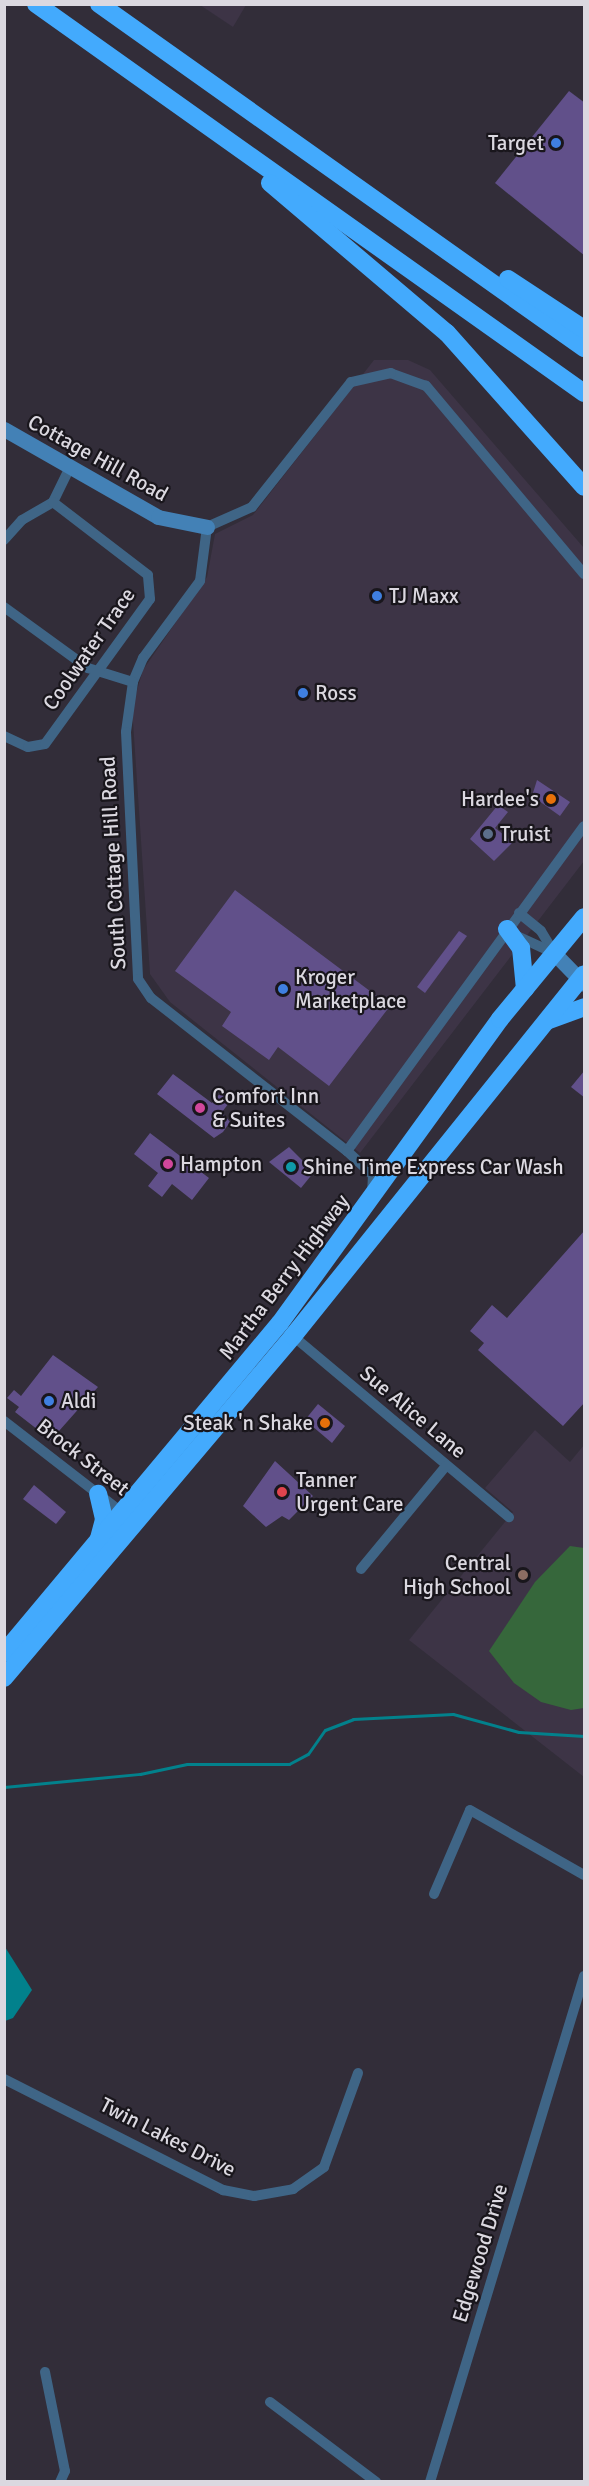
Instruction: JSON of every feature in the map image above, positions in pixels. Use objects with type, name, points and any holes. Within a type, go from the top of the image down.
[{"type":"highway","points":[[36,4],[585,393]]},
{"type":"highway","points":[[99,4],[585,348]]},
{"type":"highway","points":[[200,120],[447,333],[585,487]]},
{"type":"highway","points":[[366,192],[415,216],[585,329]]},
{"type":"highway","name":"Martha Berry Highway","points":[[4,1653],[96,1547],[131,1519],[145,1489],[286,1330],[400,1159],[525,989],[585,916]]},
{"type":"highway","points":[[507,929],[521,948],[525,989]]},
{"type":"highway","name":"Martha Berry Highway","points":[[4,1677],[286,1330],[583,979]]},
{"type":"highway","points":[[545,1022],[585,1007]]},
{"type":"highway","points":[[96,1547],[104,1519],[98,1494],[122,1498],[145,1489]]},
{"type":"street","points":[[207,527],[252,507],[351,382],[380,372],[405,374],[438,399],[585,574]]},
{"type":"street","name":"Cottage Hill Road","points":[[4,429],[69,469],[158,517],[207,527]]},
{"type":"street","points":[[4,540],[22,520],[53,502],[69,469]]},
{"type":"street","name":"Coolwater Trace","points":[[4,736],[38,748],[100,673],[150,599],[152,587],[148,575],[53,502]]},
{"type":"street","name":"South Cottage Hill Road","points":[[207,527],[200,581],[143,658],[133,682],[126,732],[138,979],[151,998],[363,1163]]},
{"type":"street","points":[[4,607],[100,673],[133,682]]},
{"type":"street","points":[[347,1151],[507,929],[585,826]]},
{"type":"street","points":[[519,913],[542,931],[555,953]]},
{"type":"street","points":[[507,929],[555,953],[583,979]]},
{"type":"street","points":[[363,1163],[378,1168],[400,1159]]},
{"type":"street","points":[[363,1163],[373,1174],[370,1202]]},
{"type":"street","name":"Sue Alice Lane","points":[[286,1330],[509,1517]]},
{"type":"street","name":"Brock Street","points":[[4,1421],[131,1519]]},
{"type":"street","points":[[361,1569],[446,1466]]},
{"type":"street","points":[[435,1894],[470,1810],[585,1875]]},
{"type":"street","name":"Edgewood Drive","points":[[430,2481],[585,1976]]},
{"type":"street","name":"Twin Lakes Drive","points":[[4,2079],[223,2190],[254,2196],[293,2189],[324,2167],[358,2073]]},
{"type":"street","points":[[45,2372],[62,2476]]},
{"type":"street","points":[[270,2402],[376,2481]]},
{"type":"shaded area","points":[[200,5],[246,5],[233,27]]},
{"type":"shaded area","points":[[374,360],[408,360],[430,370],[584,548],[584,861],[360,1153],[170,1002],[150,974],[132,707],[143,670],[207,577],[215,534],[253,515]]},
{"type":"shaded area","name":"Central High School","points":[[535,1430],[570,1462],[584,1445],[584,1777],[409,1640],[513,1512],[485,1488]]},
{"type":"green space","points":[[570,1546],[584,1548],[584,1708],[571,1710],[541,1702],[514,1683],[489,1651],[535,1582]]},
{"type":"water","points":[[5,1947],[32,1990],[13,2018],[5,2021]]},
{"type":"building","name":"Target","points":[[569,91],[585,103],[585,256],[495,183]]},
{"type":"building","name":"Hardee's","points":[[537,780],[570,802],[560,816],[532,796]]},
{"type":"building","name":"Truist","points":[[498,805],[508,812],[495,828],[513,842],[494,861],[470,839]]},
{"type":"building","name":"Kroger Marketplace","points":[[235,890],[390,1006],[329,1086],[278,1047],[269,1060],[222,1026],[231,1012],[175,971]]},
{"type":"building","points":[[459,931],[467,936],[425,993],[417,987]]},
{"type":"building","points":[[585,1070],[585,1098],[571,1087]]},
{"type":"building","name":"Comfort Inn & Suites","points":[[173,1074],[212,1103],[222,1091],[232,1099],[222,1112],[230,1122],[223,1132],[214,1138],[157,1094]]},
{"type":"building","name":"Hampton","points":[[150,1133],[209,1178],[192,1200],[172,1184],[162,1197],[148,1186],[158,1173],[134,1154]]},
{"type":"building","name":"Shine Time Express Car Wash","points":[[289,1147],[314,1172],[301,1188],[269,1162]]},
{"type":"building","points":[[585,1230],[585,1402],[563,1426],[478,1350],[484,1343],[470,1331],[492,1305],[507,1318]]},
{"type":"building","name":"Aldi","points":[[53,1355],[98,1387],[51,1440],[15,1412],[19,1407],[7,1398],[14,1390],[21,1396]]},
{"type":"building","name":"Steak 'n Shake","points":[[318,1404],[345,1426],[332,1443],[305,1420]]},
{"type":"building","name":"Tanner Urgent Care","points":[[275,1461],[313,1496],[289,1520],[282,1516],[266,1527],[243,1506]]},
{"type":"building","points":[[34,1485],[66,1512],[56,1524],[23,1499]]},
{"type":"waterway","points":[[4,1787],[140,1774],[187,1764],[289,1764],[308,1754],[325,1730],[353,1719],[453,1714],[519,1732],[584,1736]]},
{"type":"place","name":"Target","points":[[556,143]]},
{"type":"place","name":"TJ Maxx","points":[[377,596]]},
{"type":"place","name":"Ross","points":[[303,693]]},
{"type":"place","name":"Hardee's","points":[[551,799]]},
{"type":"place","name":"Truist","points":[[488,834]]},
{"type":"place","name":"Kroger Marketplace","points":[[283,989]]},
{"type":"place","name":"Comfort Inn & Suites","points":[[200,1108]]},
{"type":"place","name":"Hampton","points":[[168,1164]]},
{"type":"place","name":"Shine Time Express Car Wash","points":[[291,1167]]},
{"type":"place","name":"Aldi","points":[[49,1401]]},
{"type":"place","name":"Steak 'n Shake","points":[[325,1423]]},
{"type":"place","name":"Tanner Urgent Care","points":[[282,1492]]},
{"type":"place","name":"Central High School","points":[[523,1575]]}]
